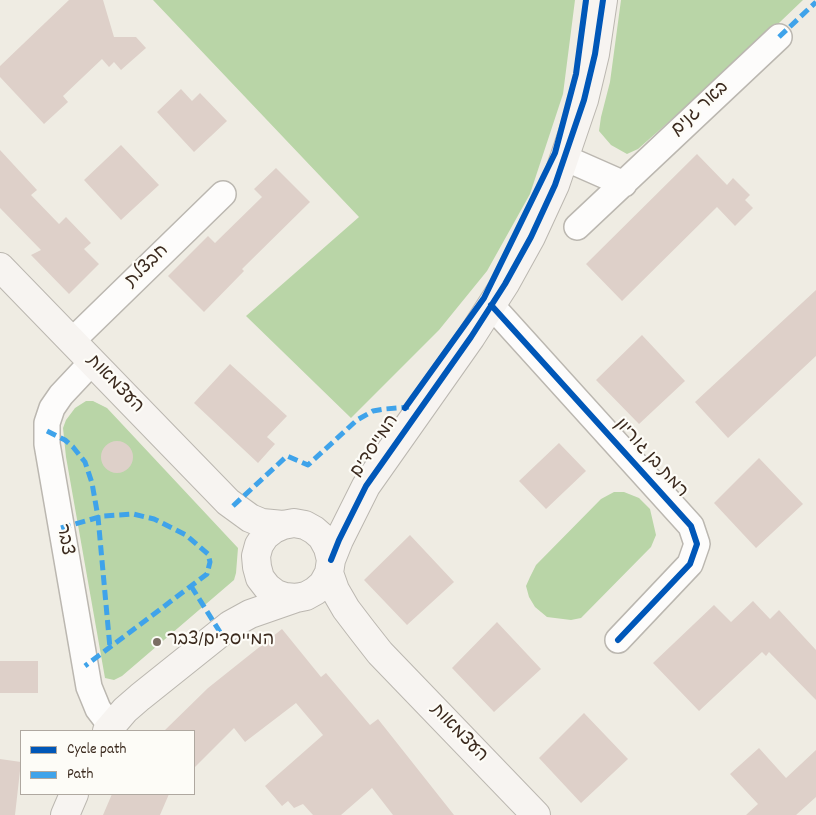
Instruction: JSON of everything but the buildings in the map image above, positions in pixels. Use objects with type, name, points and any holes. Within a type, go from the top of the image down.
[{"type":"street","name":"המייסדים","points":[[330,566],[339,540],[366,486],[471,337],[531,237],[556,185],[584,100],[595,54],[603,0]]},
{"type":"street","name":"באר גנים","points":[[578,227],[779,37]]},
{"type":"street","points":[[565,158],[624,184]]},
{"type":"street","name":"חבצלת","points":[[72,341],[224,194]]},
{"type":"street","name":"העצמאות","points":[[0,267],[228,502],[250,518],[262,523],[294,525]]},
{"type":"street","name":"רמת בן גוריון","points":[[491,305],[691,526],[697,544],[690,564],[618,640]]},
{"type":"street","name":"צבר","points":[[92,362],[61,395],[52,408],[47,423],[47,444],[89,687],[109,729]]},
{"type":"street","name":"המייסדים","points":[[294,525],[324,517],[345,504],[366,486]]},
{"type":"street","name":"העצמאות","points":[[228,502],[253,544],[258,564]]},
{"type":"street","points":[[109,729],[140,697],[230,625],[250,614],[316,591],[323,584],[330,566],[328,548],[322,537],[314,530],[294,525],[274,529],[265,536],[260,545],[252,590],[230,625]]},
{"type":"street","points":[[258,564],[267,587],[276,594],[286,598],[301,597]]},
{"type":"street","name":"העצמאות","points":[[330,566],[335,590],[346,609],[380,653],[536,815]]},
{"type":"street","name":"העצמאות","points":[[301,597],[340,620],[380,653]]},
{"type":"street","points":[[65,815],[74,795]]},
{"type":"green space","points":[[153,0],[575,0],[563,94],[530,194],[487,271],[439,330],[351,418],[246,316],[359,217]]},
{"type":"green space","points":[[621,0],[803,0],[757,44],[638,149],[627,154],[611,145],[599,131],[610,82]]},
{"type":"green space","points":[[86,401],[93,401],[107,408],[238,548],[234,580],[122,676],[114,680],[105,678],[66,457],[63,428],[66,420],[75,408]]},
{"type":"green space","points":[[614,492],[624,492],[639,498],[650,509],[656,535],[651,547],[581,618],[571,620],[547,617],[535,607],[529,597],[526,586],[536,565],[601,499]]},
{"type":"marked path","points":[[779,37],[816,2]]},
{"type":"marked path","points":[[233,506],[287,456],[308,465],[357,420],[373,411],[409,407]]},
{"type":"marked path","points":[[47,431],[65,440],[73,447],[85,462],[92,483],[98,517],[110,648]]},
{"type":"marked path","points":[[61,528],[103,516],[133,514],[154,519],[186,535],[208,554],[210,562],[207,574],[85,666]]},
{"type":"marked path","points":[[191,586],[220,632]]},
{"type":"cycle path","points":[[405,408],[484,298],[555,153],[576,74],[586,0]]},
{"type":"cycle path","points":[[331,560],[366,486],[471,337],[505,284],[531,237],[555,185],[584,100],[595,54],[603,0]]},
{"type":"cycle path","points":[[491,305],[691,526],[697,544],[690,564],[618,640]]},
{"type":"place","name":"המייסדים/צבר","points":[[157,642]]}]
